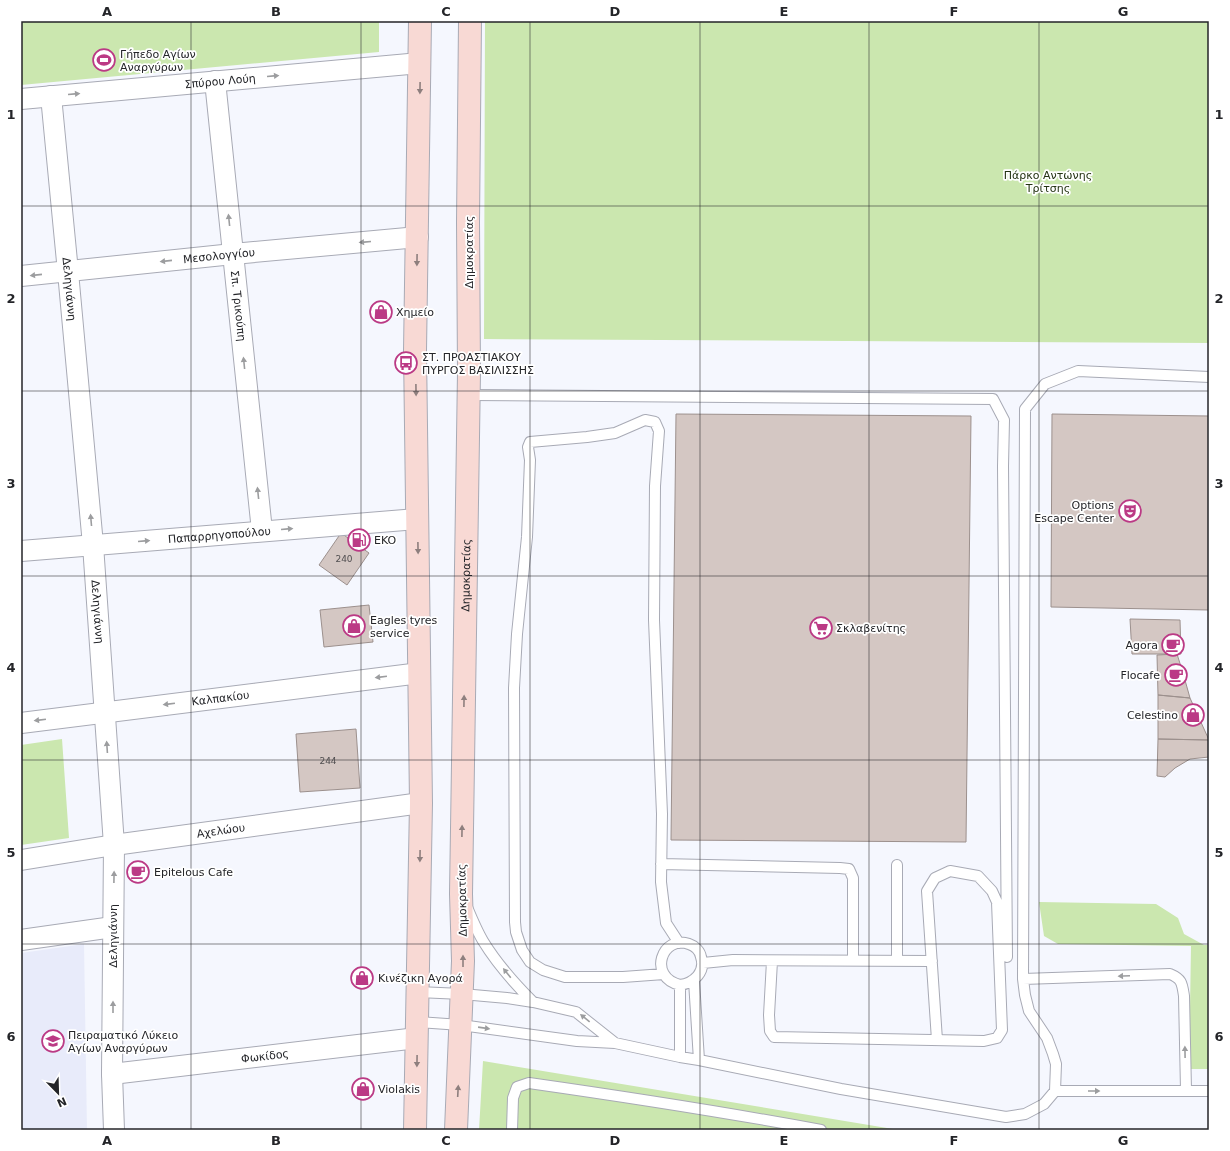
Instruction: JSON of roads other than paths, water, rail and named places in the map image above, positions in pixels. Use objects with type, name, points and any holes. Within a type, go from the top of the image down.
[{"type":"main road","points":[[415,1130],[421,803],[416,351],[420,21]]},
{"type":"main road","name":"Δημοκρατίας","points":[[456,1130],[463,960],[461,894],[469,395],[468,214],[470,21]]},
{"type":"street","name":"Σπύρου Λούη","points":[[21,99],[420,63]]},
{"type":"street","name":"Σπ. Τρικούπη","points":[[214,81],[262,531]]},
{"type":"street","name":"Δεληγιάννη","points":[[51,96],[93,545],[114,845],[112,1074],[114,1130]]},
{"type":"street","name":"Μεσολογγίου","points":[[21,276],[418,237]]},
{"type":"street","name":"Παπαρρηγοπούλου","points":[[21,552],[417,519]]},
{"type":"street","name":"Καλπακίου","points":[[21,723],[420,673]]},
{"type":"street","name":"Αχελώου","points":[[21,860],[114,845],[421,803]]},
{"type":"street","points":[[21,940],[113,927]]},
{"type":"street","name":"Φωκίδος","points":[[112,1074],[417,1030]]},
{"type":"lane","points":[[417,1030],[461,1025],[577,1041],[615,1043],[841,1089],[1006,1117],[1025,1114],[1044,1104],[1055,1091],[1056,1064],[1047,1038],[1029,1011],[1023,979],[1025,409],[1045,384],[1078,371],[1209,377]]},
{"type":"lane","points":[[469,395],[993,399],[1004,420],[1007,957]]},
{"type":"lane","points":[[664,974],[623,977],[565,977],[543,970],[530,962],[522,950],[516,932],[515,922],[514,688],[528,516],[530,460],[528,447],[530,442],[615,433],[645,420],[655,422],[659,431],[655,486],[654,620],[662,814],[661,882],[666,923],[679,943]]},
{"type":"lane","points":[[661,864],[849,869],[853,878],[853,961]]},
{"type":"lane","points":[[897,865],[897,960]]},
{"type":"lane","points":[[772,961],[769,1015],[770,1030],[774,1037],[984,1041],[997,1038],[1002,1030],[997,902],[992,891],[978,876],[950,871],[935,878],[927,891],[937,1040]]},
{"type":"lane","points":[[461,894],[484,942],[511,978],[533,1002]]},
{"type":"lane","points":[[679,943],[692,945],[698,950],[703,963],[699,976],[694,981],[687,984],[674,983],[668,979],[661,968],[661,961],[666,949],[679,943]]},
{"type":"lane","points":[[703,963],[733,960],[932,961]]},
{"type":"lane","points":[[1023,979],[1170,974],[1178,978],[1182,984],[1184,996],[1186,1090]]},
{"type":"lane","points":[[694,981],[699,1060]]},
{"type":"lane","points":[[680,984],[680,1057]]},
{"type":"lane","points":[[418,992],[462,994],[533,1002],[576,1012],[615,1043]]},
{"type":"lane","points":[[512,1130],[513,1098],[517,1087],[529,1083],[642,1099],[820,1130]]},
{"type":"lane","points":[[1055,1091],[1209,1091]]},
{"type":"place","name":"Γήπεδο Αγίων Αναργύρων","points":[[104,60]]},
{"type":"place","name":"Χημείο","points":[[381,312]]},
{"type":"place","name":"ΣΤ. ΠΡΟΑΣΤΙΑΚΟΥ ΠΥΡΓΟΣ ΒΑΣΙΛΙΣΣΗΣ","points":[[406,363]]},
{"type":"place","name":"Options Escape Center","points":[[1130,511]]},
{"type":"place","name":"EKO","points":[[359,540]]},
{"type":"place","name":"Eagles tyres service","points":[[354,626]]},
{"type":"place","name":"Σκλαβενίτης","points":[[821,628]]},
{"type":"place","name":"Agora","points":[[1173,645]]},
{"type":"place","name":"Flocafe","points":[[1176,675]]},
{"type":"place","name":"Celestino","points":[[1193,715]]},
{"type":"place","name":"Epitelous Cafe","points":[[138,872]]},
{"type":"place","name":"Κινέζικη Αγορά","points":[[362,978]]},
{"type":"place","name":"Πειραματικό Λύκειο Αγίων Αναργύρων","points":[[53,1041]]},
{"type":"place","name":"Violakis","points":[[363,1089]]},
{"type":"park label","name":"Πάρκο Αντώνης Τρίτσης","points":[[1048,181]]}]
